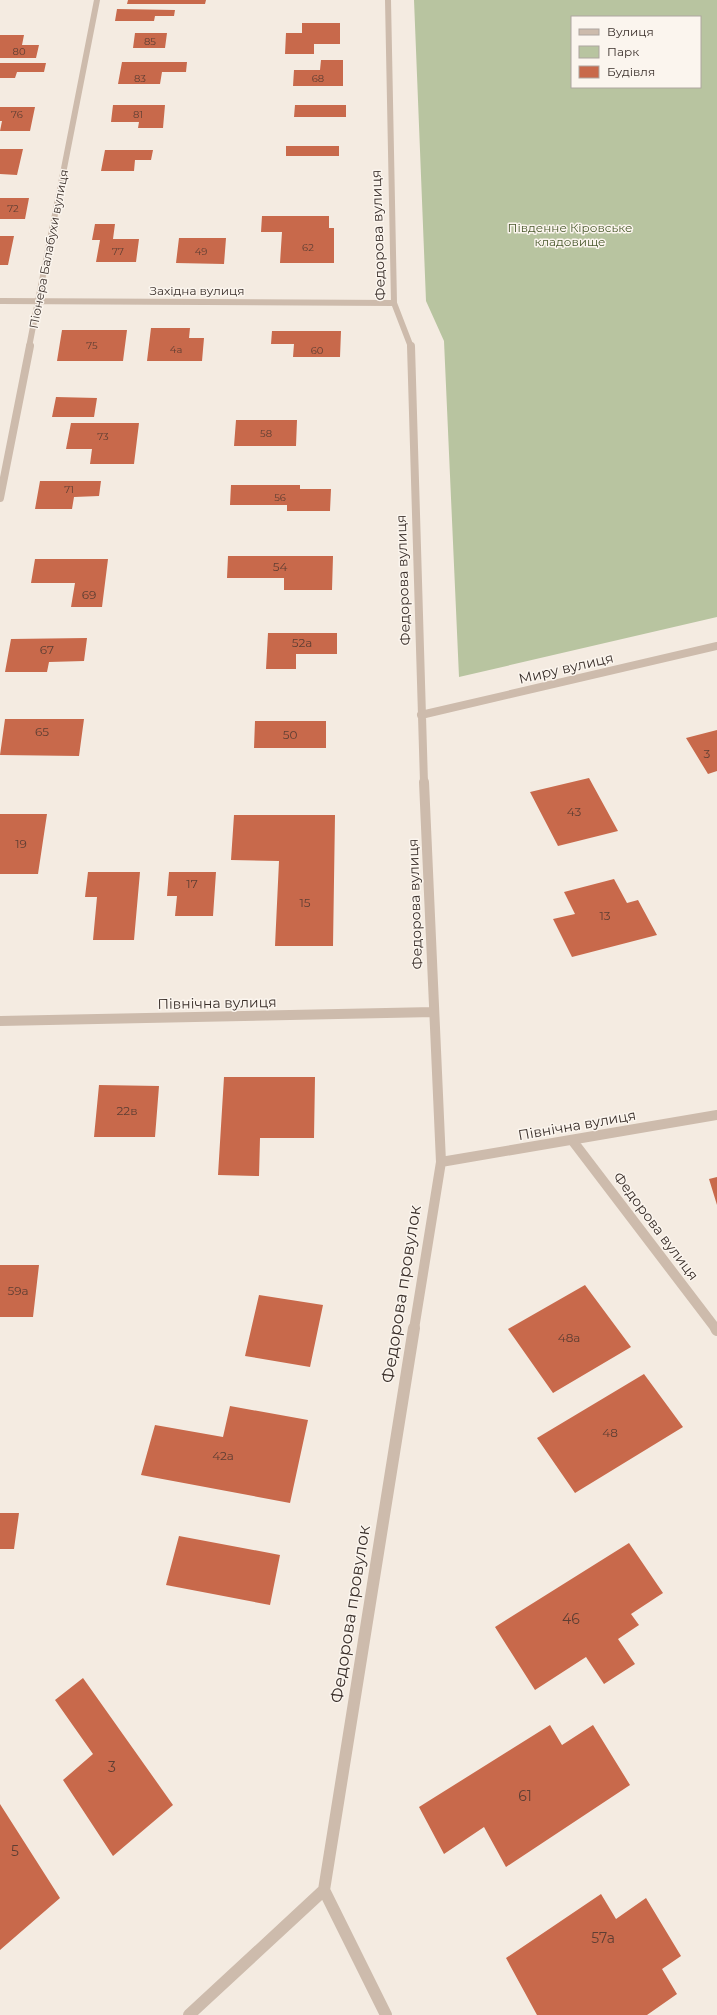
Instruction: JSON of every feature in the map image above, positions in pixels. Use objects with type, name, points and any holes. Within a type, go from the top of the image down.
[{"type":"street","name":"Піонера Балабухи вулиця","points":[[0,498],[97,0]]},
{"type":"street","name":"Федорова вулиця","points":[[388,0],[394,303],[411,343],[422,715],[441,1162]]},
{"type":"street","name":"Західна вулиця","points":[[0,301],[394,303]]},
{"type":"street","name":"Миру вулиця","points":[[422,715],[717,646]]},
{"type":"street","name":"Північна вулиця","points":[[0,1021],[434,1012]]},
{"type":"street","name":"Північна вулиця","points":[[441,1162],[717,1115]]},
{"type":"street","name":"Федорова вулиця","points":[[572,1140],[717,1330]]},
{"type":"street","name":"Федорова провулок","points":[[324,1890],[441,1162]]},
{"type":"street","points":[[189,2015],[324,1890],[386,2015]]},
{"type":"green space","name":"Південне Кіровське кладовище","points":[[414,0],[717,0],[717,617],[459,677],[444,341],[426,301]]},
{"type":"building","points":[[128,0],[206,0],[205,4],[127,4]]},
{"type":"building","points":[[117,9],[175,10],[174,16],[155,16],[154,21],[115,21]]},
{"type":"building","points":[[302,23],[340,23],[340,44],[314,44],[314,54],[285,54],[286,33],[302,33]]},
{"type":"building","points":[[135,33],[167,33],[165,48],[133,48]]},
{"type":"building","points":[[0,35],[24,35],[22,45],[39,45],[36,58],[0,58]]},
{"type":"building","points":[[321,60],[343,60],[343,86],[293,86],[294,70],[320,70]]},
{"type":"building","points":[[122,62],[187,62],[186,72],[162,72],[160,84],[118,84]]},
{"type":"building","points":[[0,63],[46,63],[44,72],[17,72],[15,78],[0,78]]},
{"type":"building","points":[[113,105],[165,105],[163,128],[138,128],[139,122],[111,122]]},
{"type":"building","points":[[295,105],[346,105],[346,117],[294,117]]},
{"type":"building","points":[[0,107],[35,107],[30,131],[0,131],[2,121],[0,121]]},
{"type":"building","points":[[286,146],[339,146],[339,156],[286,156]]},
{"type":"building","points":[[0,149],[23,149],[17,175],[0,174]]},
{"type":"building","points":[[105,150],[153,150],[151,160],[135,160],[134,171],[101,171]]},
{"type":"building","points":[[0,198],[29,198],[25,219],[0,219]]},
{"type":"building","points":[[262,216],[329,216],[329,228],[334,228],[334,263],[280,263],[282,232],[261,232]]},
{"type":"building","points":[[95,224],[115,224],[113,239],[139,239],[136,262],[96,262],[100,240],[92,240]]},
{"type":"building","points":[[0,236],[14,236],[8,265],[0,265]]},
{"type":"building","points":[[179,238],[226,238],[224,264],[176,263]]},
{"type":"building","points":[[151,328],[190,328],[189,338],[204,338],[202,361],[147,361]]},
{"type":"building","points":[[62,330],[127,330],[123,361],[57,361]]},
{"type":"building","points":[[272,331],[341,331],[340,357],[293,357],[294,344],[271,344]]},
{"type":"building","points":[[56,397],[97,398],[94,417],[52,417]]},
{"type":"building","points":[[236,420],[297,420],[296,446],[234,446]]},
{"type":"building","points":[[71,423],[139,423],[134,464],[90,464],[92,449],[66,449]]},
{"type":"building","points":[[40,481],[101,481],[99,496],[74,497],[72,509],[35,509]]},
{"type":"building","points":[[231,485],[300,485],[300,489],[331,489],[330,511],[287,511],[287,505],[230,505]]},
{"type":"building","points":[[228,556],[333,556],[332,590],[284,590],[284,578],[227,578]]},
{"type":"building","points":[[35,559],[108,559],[102,607],[71,607],[75,583],[31,583]]},
{"type":"building","points":[[268,633],[337,633],[337,654],[296,654],[296,669],[266,669]]},
{"type":"building","points":[[87,638],[84,661],[49,662],[47,672],[5,672],[11,639]]},
{"type":"building","points":[[5,719],[84,719],[79,756],[0,755]]},
{"type":"building","points":[[255,721],[326,721],[326,748],[254,748]]},
{"type":"building","points":[[717,730],[717,771],[708,774],[686,738]]},
{"type":"building","points":[[589,778],[618,831],[558,846],[530,792]]},
{"type":"building","points":[[0,814],[47,814],[38,874],[0,874]]},
{"type":"building","points":[[234,815],[335,815],[333,946],[275,946],[279,861],[231,860]]},
{"type":"building","points":[[88,872],[140,872],[134,940],[93,940],[97,897],[85,897]]},
{"type":"building","points":[[169,872],[216,872],[213,916],[175,916],[177,896],[167,896]]},
{"type":"building","points":[[614,879],[627,903],[638,900],[657,935],[572,957],[553,919],[575,914],[564,892]]},
{"type":"building","points":[[224,1077],[315,1077],[314,1138],[260,1138],[259,1176],[218,1175]]},
{"type":"building","points":[[99,1085],[159,1086],[155,1137],[94,1137]]},
{"type":"building","points":[[717,1177],[717,1205],[709,1179]]},
{"type":"building","points":[[0,1265],[39,1265],[33,1317],[0,1317]]},
{"type":"building","points":[[585,1285],[631,1347],[553,1393],[508,1329]]},
{"type":"building","points":[[259,1295],[323,1305],[310,1367],[245,1356]]},
{"type":"building","points":[[644,1374],[683,1427],[575,1493],[537,1438]]},
{"type":"building","points":[[230,1406],[308,1420],[290,1503],[141,1475],[155,1425],[223,1437]]},
{"type":"building","points":[[0,1513],[19,1513],[14,1549],[0,1549]]},
{"type":"building","points":[[179,1536],[280,1555],[270,1605],[166,1585]]},
{"type":"building","points":[[629,1543],[663,1593],[631,1614],[639,1625],[618,1639],[635,1664],[604,1684],[586,1657],[535,1690],[495,1627]]},
{"type":"building","points":[[83,1678],[173,1805],[113,1856],[63,1780],[93,1754],[55,1700]]},
{"type":"building","points":[[550,1725],[562,1745],[593,1725],[630,1785],[506,1867],[484,1827],[444,1854],[419,1807]]},
{"type":"building","points":[[0,1804],[60,1898],[0,1950]]},
{"type":"building","points":[[601,1894],[616,1919],[646,1898],[681,1956],[662,1969],[677,1994],[647,2015],[537,2015],[506,1958]]}]
